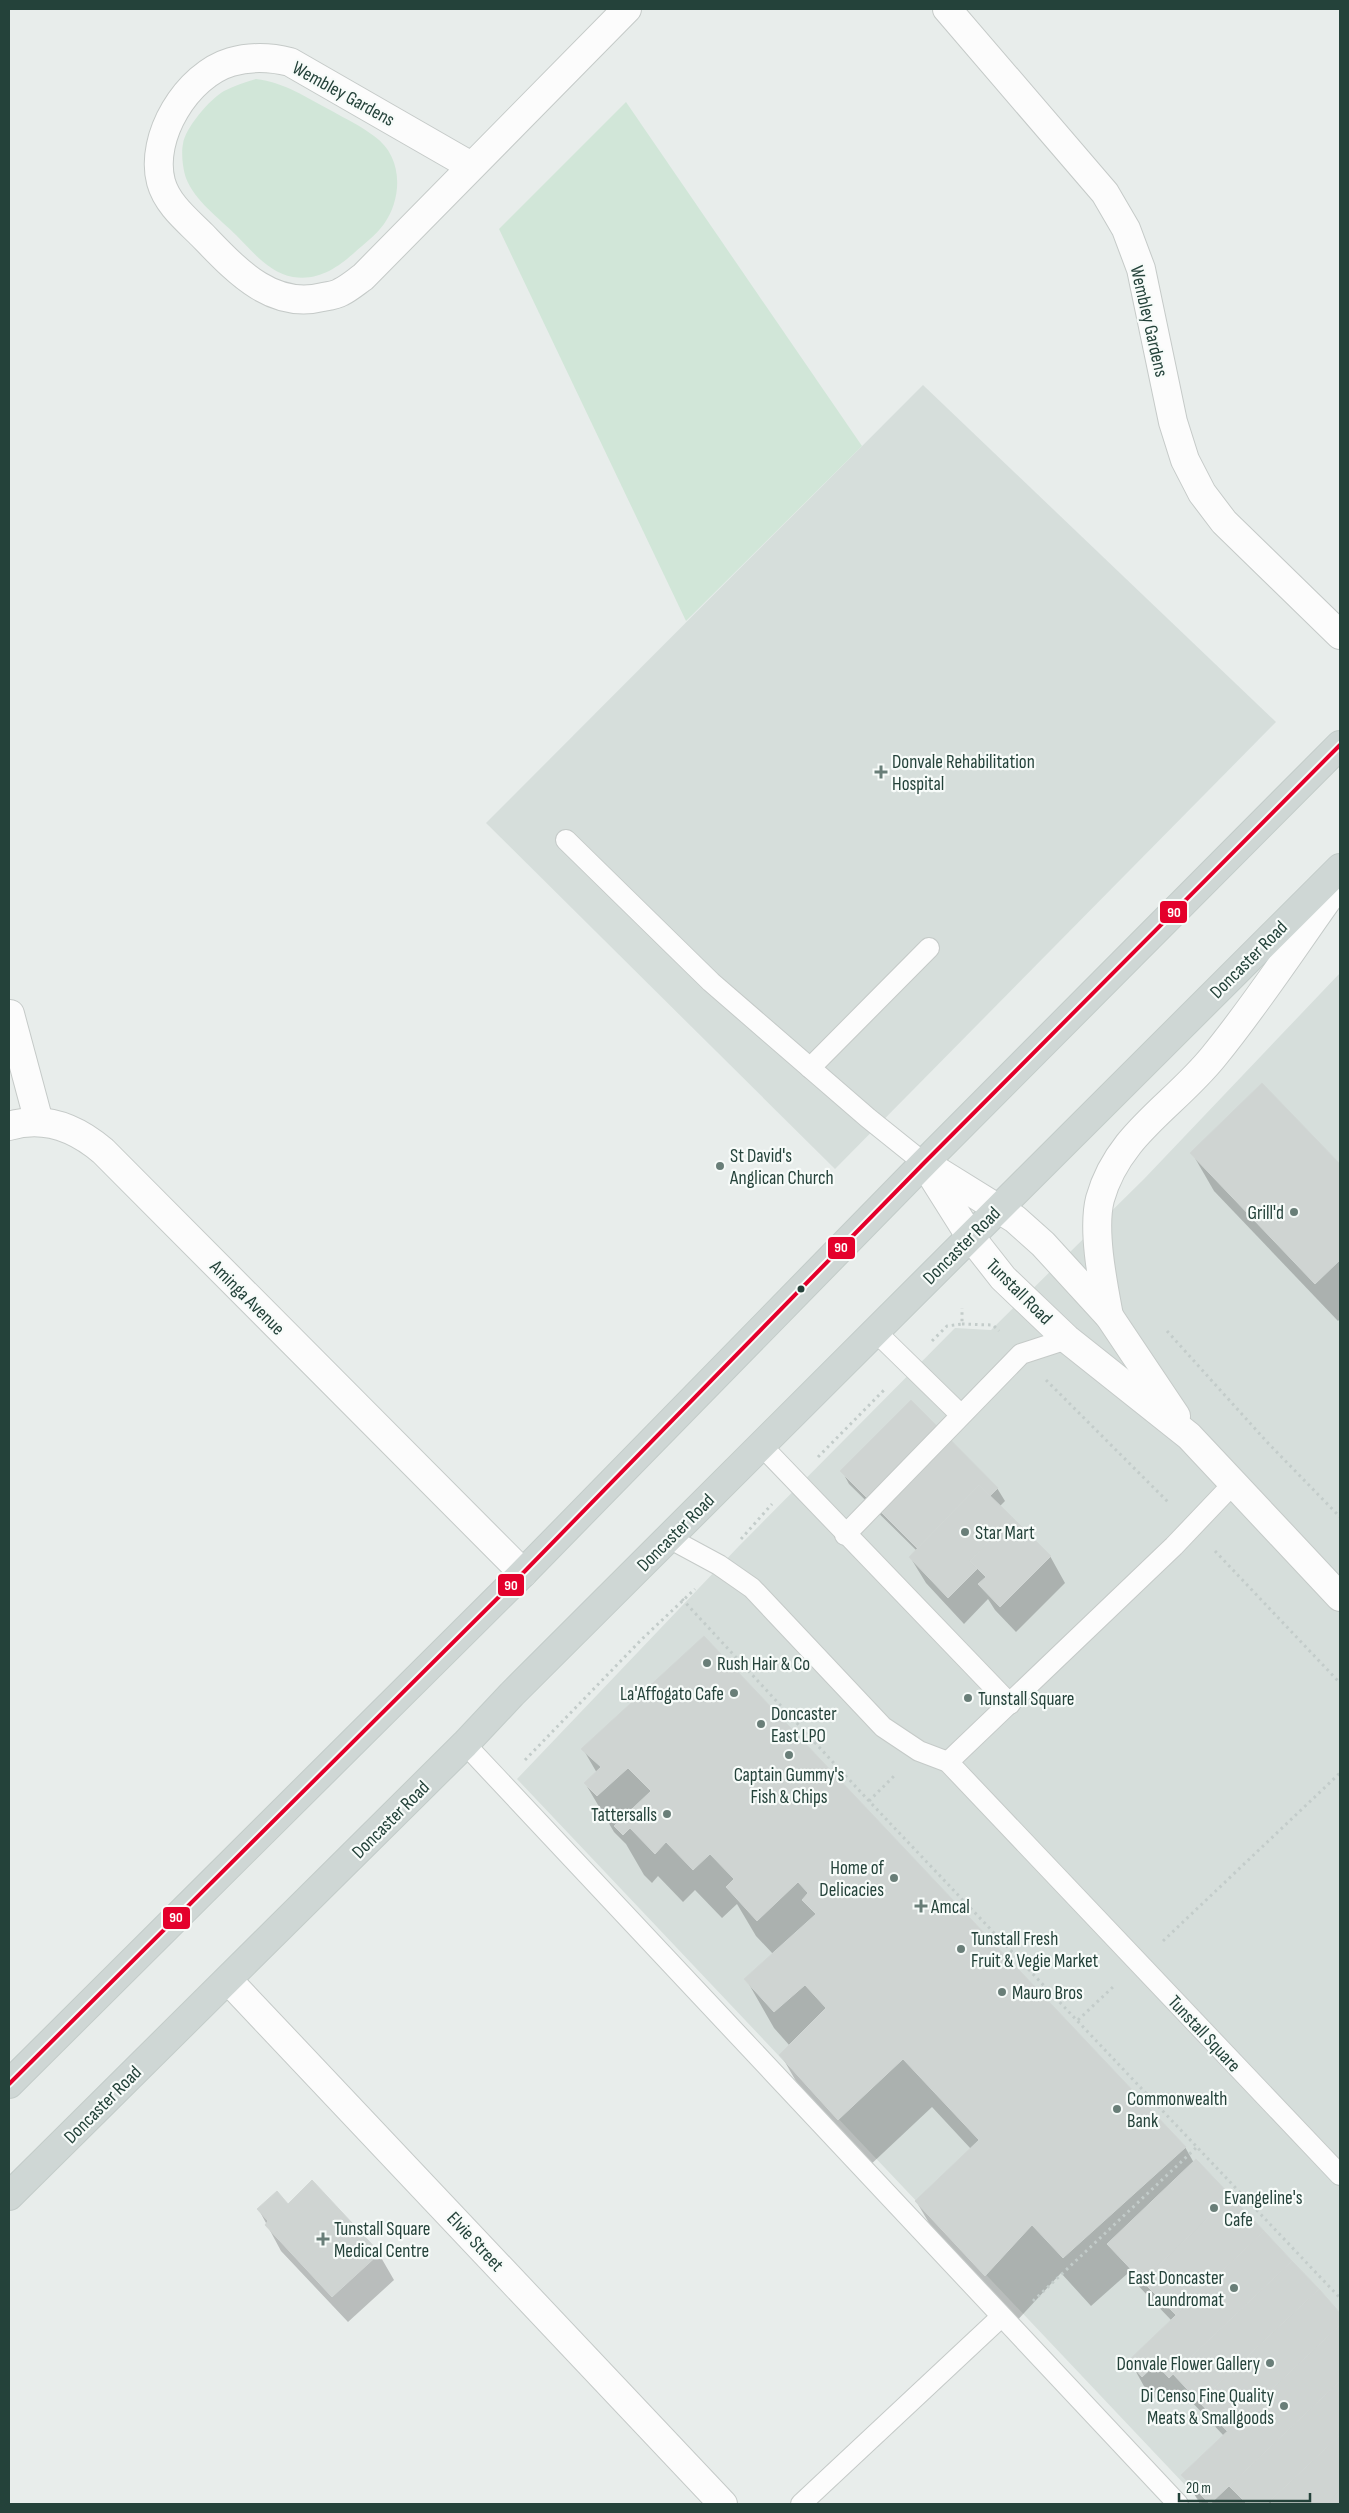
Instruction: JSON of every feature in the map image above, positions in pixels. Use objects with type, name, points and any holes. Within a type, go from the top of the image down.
[{"type":"main road","points":[[9,2084],[522,1573],[924,1163],[1340,745]]},
{"type":"main road","name":"Doncaster Road","points":[[9,2196],[465,1744],[512,1694],[1340,868]]},
{"type":"street","name":"Wembley Gardens","points":[[472,166],[290,62],[272,57],[251,57],[229,62],[208,75],[188,93],[171,116],[161,138],[158,161],[161,184],[170,202],[239,272],[263,290],[286,298],[310,300],[340,293],[363,277],[627,9]]},
{"type":"street","name":"Wembley Gardens","points":[[947,9],[1089,172],[1105,193],[1126,229],[1141,269],[1173,422],[1185,460],[1202,492],[1224,522],[1340,636]]},
{"type":"street","name":"Tunstall Road","points":[[1109,1316],[1103,1282],[1097,1219],[1104,1186],[1115,1161],[1134,1135],[1212,1058],[1340,882]]},
{"type":"street","points":[[10,1014],[39,1122]]},
{"type":"street","name":"Aminga Avenue","points":[[9,1126],[39,1122],[58,1124],[73,1130],[103,1151],[522,1573]]},
{"type":"street","name":"Tunstall Road","points":[[924,1163],[1031,1232],[1109,1316],[1189,1436]]},
{"type":"street","name":"Tunstall Road","points":[[924,1163],[970,1236],[1003,1278],[1067,1339],[1189,1436],[1340,1597]]},
{"type":"street","name":"Elvie Street","points":[[228,1980],[723,2504]]},
{"type":"lane","points":[[566,840],[684,957],[810,1068],[924,1163]]},
{"type":"lane","points":[[810,1068],[929,948]]},
{"type":"lane","points":[[875,1331],[961,1415]]},
{"type":"lane","points":[[845,1535],[1021,1354],[1067,1339]]},
{"type":"lane","points":[[761,1445],[796,1480],[845,1535],[1010,1704]]},
{"type":"lane","points":[[948,1762],[1010,1704],[1234,1484]]},
{"type":"lane","name":"Tunstall Square","points":[[669,1538],[719,1565],[752,1588],[883,1727],[919,1751],[948,1762],[1340,2175]]},
{"type":"lane","points":[[465,1744],[1178,2504]]},
{"type":"lane","points":[[801,2504],[1004,2320]]},
{"type":"path","points":[[962,1324],[993,1325],[1193,1526],[1340,1683]]},
{"type":"path","points":[[1164,1329],[1267,1442],[1340,1517]]},
{"type":"path","points":[[682,1599],[862,1794],[1340,2298]]},
{"type":"path","points":[[1078,2020],[1340,1773]]},
{"type":"path","points":[[1004,2320],[1197,2147]]},
{"type":"shaded area","name":"Donvale Rehabilitation Hospital","points":[[923,385],[1276,722],[835,1169],[486,823]]},
{"type":"shaded area","name":"Tunstall Square","points":[[1340,973],[1340,2504],[1203,2504],[517,1779],[739,1546],[955,1328],[991,1330],[1144,1179]]},
{"type":"green space","points":[[256,79],[276,83],[295,91],[364,129],[384,144],[395,166],[397,190],[395,202],[384,224],[374,236],[348,259],[319,275],[302,278],[293,277],[284,275],[269,266],[215,216],[195,194],[186,178],[182,148],[185,137],[193,122],[218,95],[232,87]]},
{"type":"green space","points":[[626,102],[862,446],[686,621],[499,229]]},
{"type":"building","name":"Grill'd","points":[[1262,1083],[1340,1164],[1340,1260],[1315,1284],[1190,1153]]},
{"type":"building","points":[[911,1400],[998,1488],[927,1558],[840,1471]]},
{"type":"building","name":"Star Mart","points":[[979,1485],[1012,1517],[970,1561],[977,1569],[948,1598],[909,1557]]},
{"type":"building","points":[[1012,1517],[1051,1556],[1000,1607],[978,1584],[986,1577],[970,1561]]},
{"type":"building","points":[[704,1636],[1186,2147],[1063,2258],[1032,2225],[985,2276],[915,2201],[979,2140],[903,2059],[838,2120],[779,2055],[826,2008],[805,1985],[774,2012],[744,1979],[816,1914],[802,1900],[808,1893],[798,1882],[757,1921],[726,1887],[734,1879],[710,1854],[693,1870],[666,1842],[655,1854],[630,1828],[623,1835],[614,1826],[651,1791],[628,1768],[597,1796],[584,1783],[601,1767],[581,1749]]},
{"type":"building","points":[[1196,2159],[1231,2196],[1142,2281],[1107,2244]]},
{"type":"building","name":"Tunstall Square Medical Centre","points":[[312,2180],[380,2253],[332,2297],[265,2225],[268,2221],[257,2209],[277,2191],[288,2204]]},
{"type":"building","points":[[1231,2196],[1264,2231],[1176,2315],[1142,2281]]},
{"type":"building","name":"East Doncaster Laundromat","points":[[1264,2231],[1292,2261],[1169,2378],[1156,2364],[1142,2377],[1128,2361]]},
{"type":"building","points":[[1292,2261],[1319,2289],[1199,2402],[1173,2374]]},
{"type":"building","name":"Donvale Flower Gallery","points":[[1319,2289],[1340,2313],[1340,2325],[1227,2431],[1199,2402]]},
{"type":"building","name":"Di Censo Fine Quality Meats & Smallgoods","points":[[1340,2325],[1340,2381],[1210,2504],[1181,2475]]},
{"type":"building","points":[[1340,2381],[1340,2435],[1267,2504],[1247,2504],[1229,2486]]},
{"type":"building","points":[[1340,2435],[1340,2491],[1326,2504],[1273,2504],[1270,2501]]},
{"type":"building","points":[[1340,2491],[1340,2504],[1326,2504]]},
{"type":"transit line","name":"90","points":[[9,2084],[523,1573],[924,1163],[1340,745]]},
{"type":"place","name":"Donvale Rehabilitation Hospital","points":[[881,772]]},
{"type":"place","name":"St David's Anglican Church","points":[[720,1166]]},
{"type":"place","name":"Grill'd","points":[[1294,1212]]},
{"type":"place","name":"Star Mart","points":[[965,1532]]},
{"type":"place","name":"Rush Hair & Co","points":[[707,1663]]},
{"type":"place","name":"La'Affogato Cafe","points":[[734,1693]]},
{"type":"place","name":"Tunstall Square","points":[[968,1698]]},
{"type":"place","name":"Doncaster East LPO","points":[[761,1724]]},
{"type":"place","name":"Captain Gummy's Fish & Chips","points":[[789,1755]]},
{"type":"place","name":"Tattersalls","points":[[667,1814]]},
{"type":"place","name":"Home of Delicacies","points":[[894,1878]]},
{"type":"place","name":"Amcal","points":[[921,1906]]},
{"type":"place","name":"Tunstall Fresh Fruit & Vegie Market","points":[[961,1949]]},
{"type":"place","name":"Mauro Bros","points":[[1002,1992]]},
{"type":"place","name":"Commonwealth Bank","points":[[1117,2109]]},
{"type":"place","name":"Evangeline's Cafe","points":[[1214,2208]]},
{"type":"place","name":"Tunstall Square Medical Centre","points":[[323,2239]]},
{"type":"place","name":"East Doncaster Laundromat","points":[[1234,2288]]},
{"type":"place","name":"Donvale Flower Gallery","points":[[1270,2363]]},
{"type":"place","name":"Di Censo Fine Quality Meats & Smallgoods","points":[[1284,2406]]}]
